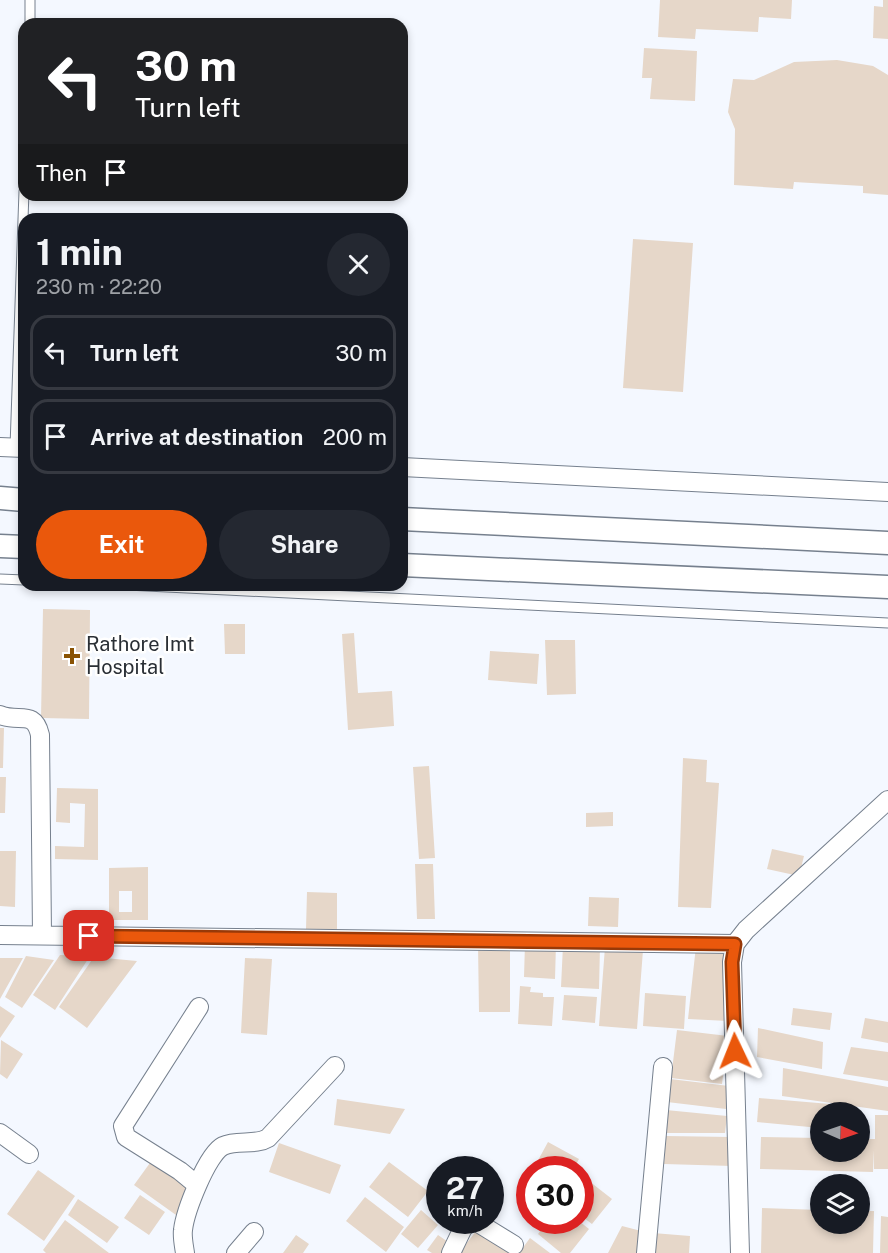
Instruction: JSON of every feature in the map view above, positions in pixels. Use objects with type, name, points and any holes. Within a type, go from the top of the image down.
[{"type":"street","points":[[408,467],[888,492]]},
{"type":"street","points":[[0,498],[18,500]]},
{"type":"street","points":[[408,519],[888,543]]},
{"type":"street","points":[[0,546],[18,547]]},
{"type":"street","points":[[408,565],[888,587]]},
{"type":"street","points":[[0,714],[7,718],[32,720],[37,724],[40,735],[42,935]]},
{"type":"street","points":[[740,1253],[732,962],[735,944],[746,930],[888,800]]},
{"type":"street","points":[[0,935],[735,944]]},
{"type":"street","points":[[197,1185],[180,1171],[126,1137],[123,1126],[199,1007]]},
{"type":"street","points":[[185,1253],[183,1230],[197,1185],[215,1152],[226,1144],[263,1141],[268,1138],[334,1066]]},
{"type":"street","points":[[646,1253],[663,1066]]},
{"type":"street","points":[[0,1133],[29,1154]]},
{"type":"street","points":[[236,1253],[254,1232]]},
{"type":"street","points":[[451,1253],[460,1234]]},
{"type":"street","points":[[495,1234],[514,1245]]},
{"type":"lane","points":[[30,0],[30,18]]},
{"type":"lane","points":[[13,447],[18,331]]},
{"type":"lane","points":[[0,579],[18,580]]},
{"type":"lane","points":[[247,591],[888,623]]},
{"type":"building","points":[[660,0],[792,0],[791,19],[759,17],[758,32],[696,29],[695,39],[658,37]]},
{"type":"building","points":[[883,0],[888,0],[888,39],[873,38],[874,6],[883,7]]},
{"type":"building","points":[[644,48],[697,51],[695,101],[650,99],[652,78],[642,78]]},
{"type":"building","points":[[837,60],[873,66],[888,75],[888,195],[863,193],[863,186],[794,182],[793,189],[734,185],[735,129],[728,112],[733,79],[754,80],[794,62]]},
{"type":"building","points":[[633,239],[693,243],[683,392],[623,388]]},
{"type":"building","points":[[43,609],[90,610],[89,719],[41,718]]},
{"type":"building","points":[[224,624],[245,624],[245,654],[225,654]]},
{"type":"building","points":[[354,633],[358,693],[392,691],[394,726],[348,730],[342,634]]},
{"type":"building","points":[[545,640],[575,640],[576,694],[547,695]]},
{"type":"building","points":[[490,651],[539,654],[537,684],[488,680]]},
{"type":"building","points":[[0,728],[4,728],[3,768],[0,768]]},
{"type":"building","points":[[683,758],[707,760],[706,782],[719,783],[711,908],[678,907]]},
{"type":"building","points":[[429,766],[435,858],[419,859],[413,767]]},
{"type":"building","points":[[0,777],[6,777],[5,813],[0,813]]},
{"type":"building","points":[[57,788],[98,789],[98,860],[55,859],[55,846],[84,847],[85,804],[70,803],[70,823],[56,822]]},
{"type":"building","points":[[613,812],[613,826],[586,827],[586,813]]},
{"type":"building","points":[[772,849],[804,856],[799,876],[767,869]]},
{"type":"building","points":[[0,851],[16,851],[15,907],[0,906]]},
{"type":"building","points":[[415,864],[433,864],[435,919],[417,919]]},
{"type":"building","points":[[148,867],[148,920],[109,920],[109,868]],"holes":[[[119,891],[132,891],[132,912],[119,912]]]},
{"type":"building","points":[[307,892],[337,893],[337,930],[306,929]]},
{"type":"building","points":[[589,897],[619,898],[618,927],[588,926]]},
{"type":"building","points":[[525,943],[556,944],[555,979],[524,977]]},
{"type":"building","points":[[478,944],[510,944],[510,1012],[479,1012]]},
{"type":"building","points":[[563,945],[600,946],[599,989],[561,987]]},
{"type":"building","points":[[696,946],[728,948],[728,1021],[688,1019]]},
{"type":"building","points":[[605,947],[643,950],[637,1029],[599,1026]]},
{"type":"building","points":[[60,955],[90,956],[55,1010],[33,995]]},
{"type":"building","points":[[26,956],[54,960],[22,1008],[5,997]]},
{"type":"building","points":[[94,957],[137,961],[87,1028],[59,1007]]},
{"type":"building","points":[[0,958],[23,958],[0,999]]},
{"type":"building","points":[[245,958],[272,959],[267,1035],[241,1033]]},
{"type":"building","points":[[520,986],[531,987],[530,992],[543,993],[543,997],[554,997],[552,1026],[518,1024]]},
{"type":"building","points":[[645,993],[686,996],[684,1029],[643,1026]]},
{"type":"building","points":[[564,995],[597,997],[595,1023],[562,1020]]},
{"type":"building","points":[[0,1006],[15,1016],[0,1038]]},
{"type":"building","points":[[793,1008],[832,1013],[830,1030],[791,1025]]},
{"type":"building","points":[[865,1018],[888,1022],[888,1043],[861,1038]]},
{"type":"building","points":[[758,1028],[823,1042],[822,1069],[757,1057]]},
{"type":"building","points":[[677,1030],[728,1036],[722,1084],[671,1078]]},
{"type":"building","points":[[1,1040],[23,1054],[7,1079],[0,1074]]},
{"type":"building","points":[[851,1047],[888,1052],[888,1081],[843,1074]]},
{"type":"building","points":[[783,1068],[888,1087],[888,1111],[870,1108],[870,1102],[824,1102],[782,1096]]},
{"type":"building","points":[[670,1079],[729,1086],[726,1109],[667,1102]]},
{"type":"building","points":[[759,1098],[810,1102],[810,1127],[757,1122]]},
{"type":"building","points":[[337,1099],[405,1109],[390,1134],[334,1125]]},
{"type":"building","points":[[666,1110],[727,1116],[725,1133],[666,1133]]},
{"type":"building","points":[[875,1115],[888,1115],[888,1169],[874,1169],[874,1150],[873,1172],[760,1169],[761,1137],[810,1138],[810,1162],[870,1162],[870,1139],[875,1139]]},
{"type":"building","points":[[666,1136],[731,1137],[732,1166],[664,1164]]},
{"type":"building","points":[[548,1142],[574,1156],[540,1156]]},
{"type":"building","points":[[279,1143],[341,1165],[330,1194],[269,1172]]},
{"type":"building","points":[[155,1156],[194,1188],[176,1215],[134,1185]]},
{"type":"building","points":[[389,1162],[426,1190],[426,1194],[408,1217],[369,1187]]},
{"type":"building","points":[[38,1170],[75,1196],[44,1241],[7,1214]]},
{"type":"building","points":[[594,1185],[612,1199],[594,1222]]},
{"type":"building","points":[[140,1195],[165,1212],[149,1235],[124,1218]]},
{"type":"building","points":[[365,1197],[404,1227],[386,1252],[346,1221]]},
{"type":"building","points":[[78,1199],[119,1227],[107,1243],[68,1215]]},
{"type":"building","points":[[762,1208],[810,1210],[810,1234],[870,1234],[870,1211],[874,1211],[873,1253],[761,1253]]},
{"type":"building","points":[[421,1210],[426,1214],[426,1234],[430,1234],[418,1248],[401,1234]]},
{"type":"building","points":[[881,1216],[888,1217],[888,1253],[880,1253]]},
{"type":"building","points":[[65,1220],[109,1253],[46,1253],[43,1250]]},
{"type":"building","points":[[622,1226],[645,1232],[642,1253],[608,1253]]},
{"type":"building","points":[[653,1233],[690,1236],[689,1253],[651,1253]]},
{"type":"building","points":[[474,1234],[491,1234],[511,1249],[508,1253],[459,1253]]},
{"type":"building","points":[[538,1234],[585,1234],[570,1253],[561,1253]]},
{"type":"building","points":[[296,1235],[309,1244],[303,1253],[283,1253]]},
{"type":"building","points":[[438,1235],[454,1246],[449,1253],[432,1253],[427,1250]]},
{"type":"building","points":[[530,1238],[550,1253],[519,1253]]},
{"type":"place","name":"Rathore Imt Hospital","points":[[72,656]]},
{"type":"route","points":[[89,936],[735,944],[732,962],[735,1051]]}]
